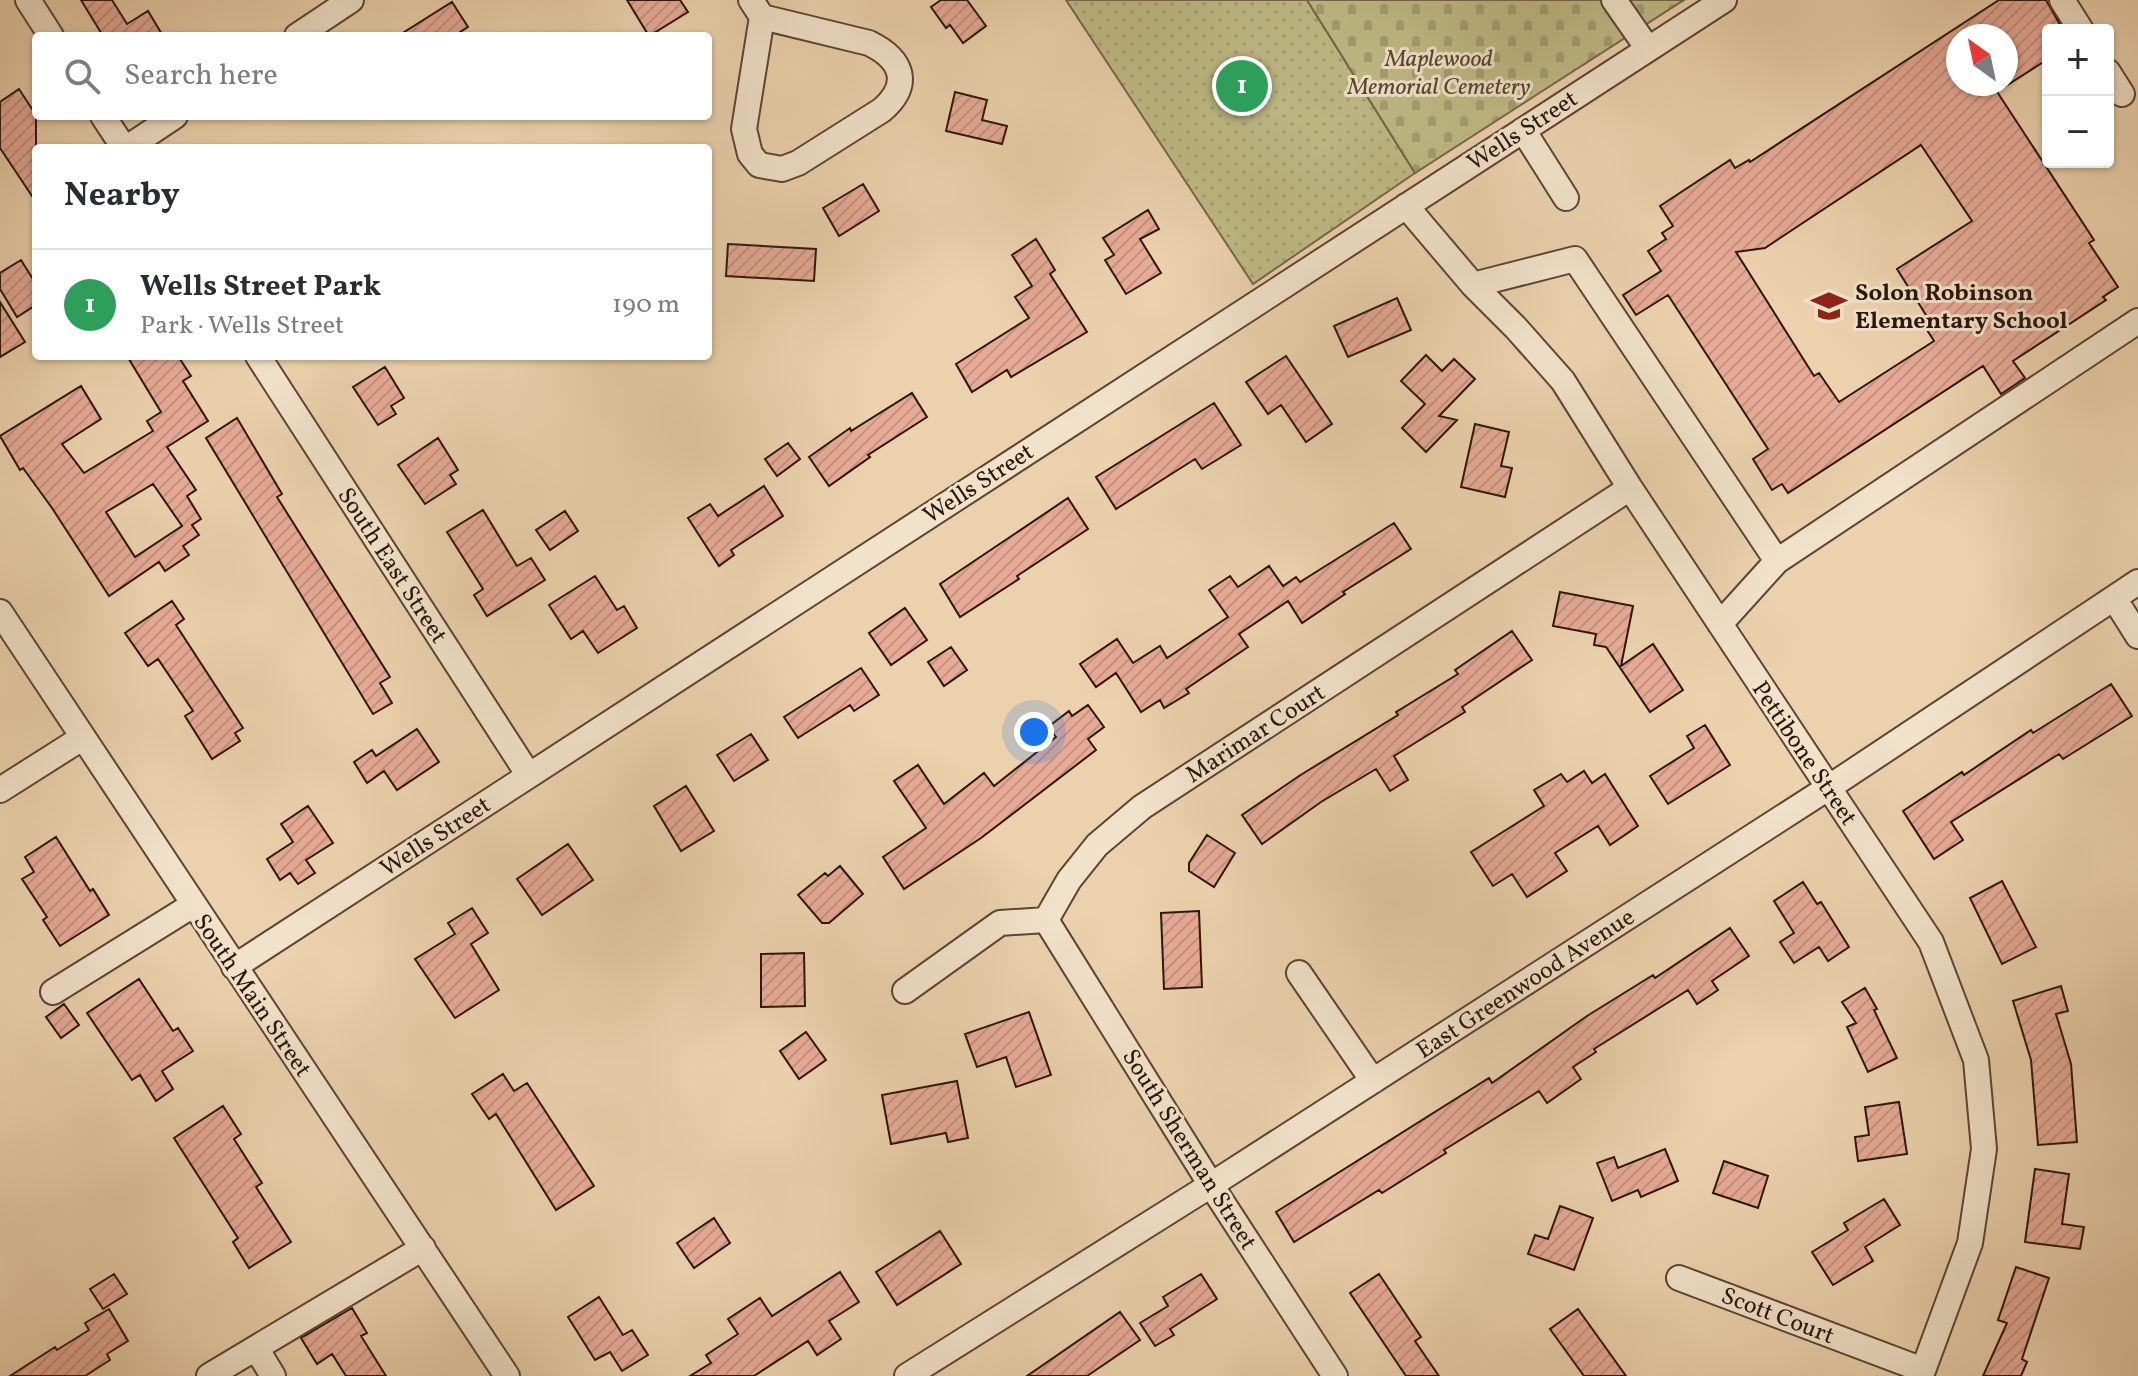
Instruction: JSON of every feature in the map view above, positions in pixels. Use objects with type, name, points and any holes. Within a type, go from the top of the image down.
[{"type":"street","points":[[28,0],[48,32]]},
{"type":"street","points":[[303,32],[351,0]]},
{"type":"street","points":[[1614,0],[1648,49]]},
{"type":"street","name":"Wells Street","points":[[234,967],[1724,0]]},
{"type":"street","points":[[2062,0],[2077,24]]},
{"type":"street","points":[[756,8],[884,50],[899,71],[900,84],[894,99],[882,110],[798,163],[782,169],[759,165],[750,154],[744,129],[756,8]]},
{"type":"street","points":[[2114,81],[2122,94]]},
{"type":"street","points":[[106,120],[122,144]]},
{"type":"street","points":[[131,144],[169,120]]},
{"type":"street","points":[[1523,130],[1566,198]]},
{"type":"street","name":"Pettibone Street","points":[[1406,206],[1473,285],[1563,381],[1630,488],[1931,942],[1976,1060],[1984,1149],[1970,1243],[1922,1373]]},
{"type":"street","points":[[1473,285],[1575,259],[1777,561]]},
{"type":"street","points":[[1720,624],[1777,561],[2138,321]]},
{"type":"street","name":"South East Street","points":[[261,360],[528,774]]},
{"type":"street","name":"Marimar Court","points":[[1046,920],[1069,880],[1097,845],[1142,807],[1630,488]]},
{"type":"street","name":"East Greenwood Avenue","points":[[916,1374],[1828,788],[2138,582]]},
{"type":"street","points":[[2114,598],[2138,636]]},
{"type":"street","name":"South Main Street","points":[[0,612],[507,1376]]},
{"type":"street","points":[[0,790],[82,738]]},
{"type":"street","points":[[53,992],[193,905]]},
{"type":"street","points":[[905,991],[1000,923],[1046,920]]},
{"type":"street","name":"South Sherman Street","points":[[1046,920],[1211,1185],[1335,1376]]},
{"type":"street","points":[[1299,973],[1373,1081]]},
{"type":"street","points":[[209,1376],[423,1248]]},
{"type":"street","name":"Scott Court","points":[[1679,1278],[1922,1373]]},
{"type":"street","points":[[256,1348],[273,1376]]},
{"type":"green space","points":[[1066,0],[1307,0],[1415,173],[1253,284]]},
{"type":"green space","name":"Maplewood Memorial Cemetery","points":[[1307,0],[1684,0],[1415,173]]},
{"type":"building","points":[[81,0],[112,0],[127,24],[148,11],[161,32],[101,32]]},
{"type":"building","points":[[627,0],[680,0],[688,12],[656,32],[647,32]]},
{"type":"building","points":[[941,0],[967,0],[986,26],[963,43],[950,25],[946,28],[931,7]]},
{"type":"building","name":"Solon Robinson Elementary School","points":[[1999,0],[2046,0],[2060,24],[2042,24],[2042,63],[2018,78],[2018,24],[1962,24]]},
{"type":"building","points":[[452,2],[468,27],[460,32],[404,32]]},
{"type":"building","name":"Solon Robinson Elementary School","points":[[1946,34],[1946,96],[2000,96],[2042,160],[2042,168],[2047,168],[2094,240],[2089,243],[2118,287],[2103,297],[2106,300],[2013,361],[2025,378],[2001,394],[1983,366],[1788,493],[1782,484],[1772,490],[1753,459],[1768,449],[1668,295],[1636,315],[1623,295],[1661,271],[1648,251],[1666,239],[1662,233],[1673,226],[1660,206],[1730,160],[1735,168]],"holes":[[[1921,145],[1972,221],[1897,269],[1926,315],[1922,322],[1934,341],[1839,402],[1819,373],[1814,376],[1736,252],[1765,248]]]},
{"type":"building","points":[[19,89],[32,109],[32,120],[36,120],[36,144],[32,144],[32,196],[0,148],[0,102]]},
{"type":"building","points":[[955,92],[987,100],[982,120],[1007,126],[1002,144],[946,131]]},
{"type":"building","points":[[863,184],[879,211],[839,236],[823,208]]},
{"type":"building","points":[[1148,210],[1159,229],[1140,239],[1161,273],[1126,294],[1105,260],[1114,255],[1103,238]]},
{"type":"building","points":[[1036,239],[1055,270],[1050,274],[1087,332],[1011,377],[1007,370],[972,392],[956,364],[1029,318],[1015,297],[1032,286],[1012,255]]},
{"type":"building","points":[[728,244],[816,249],[814,281],[726,276]]},
{"type":"building","points":[[21,260],[32,278],[32,308],[17,317],[0,289],[0,273]]},
{"type":"building","points":[[1397,298],[1411,330],[1348,357],[1334,326]]},
{"type":"building","points":[[0,302],[25,342],[0,357]]},
{"type":"building","points":[[1426,355],[1442,371],[1454,359],[1475,379],[1439,416],[1457,420],[1426,452],[1402,428],[1425,404],[1401,381]]},
{"type":"building","points":[[1286,356],[1332,424],[1306,442],[1281,405],[1268,414],[1246,382]]},
{"type":"building","points":[[129,360],[181,360],[191,376],[183,381],[208,421],[167,447],[196,490],[187,496],[201,519],[192,525],[199,535],[183,546],[189,555],[165,571],[159,562],[109,596],[52,508],[23,468],[20,470],[0,436],[81,386],[101,419],[62,444],[84,473],[153,431],[147,421],[161,412]],"holes":[[[153,484],[182,526],[135,557],[106,512]]]},
{"type":"building","points":[[385,367],[404,398],[391,406],[396,414],[378,425],[353,387]]},
{"type":"building","points":[[912,393],[927,417],[868,455],[870,457],[829,486],[809,457],[850,428],[851,431]]},
{"type":"building","points":[[1214,403],[1241,445],[1202,469],[1195,459],[1116,509],[1096,477]]},
{"type":"building","points":[[237,418],[282,494],[277,497],[390,677],[380,683],[392,703],[373,714],[206,438]]},
{"type":"building","points":[[1475,424],[1509,432],[1501,466],[1512,468],[1505,497],[1461,487]]},
{"type":"building","points":[[438,438],[458,470],[450,475],[456,484],[425,504],[398,465]]},
{"type":"building","points":[[788,443],[800,459],[777,476],[765,459]]},
{"type":"building","points":[[764,486],[783,516],[731,550],[734,555],[719,566],[688,518],[710,504],[718,516]]},
{"type":"building","points":[[1068,498],[1088,529],[960,617],[940,584]]},
{"type":"building","points":[[483,510],[517,566],[531,558],[545,580],[487,616],[474,595],[483,589],[447,532]]},
{"type":"building","points":[[565,511],[578,531],[550,550],[536,530]]},
{"type":"building","points":[[1394,523],[1411,549],[1343,592],[1345,594],[1302,623],[1288,601],[1239,634],[1248,647],[1186,689],[1189,693],[1164,708],[1160,700],[1141,712],[1116,673],[1096,687],[1080,664],[1117,639],[1133,663],[1160,646],[1167,658],[1228,617],[1209,590],[1230,576],[1238,587],[1269,566],[1283,586],[1296,577],[1300,582]]},
{"type":"building","points":[[595,576],[617,610],[624,606],[637,628],[598,653],[583,631],[571,639],[549,605]]},
{"type":"building","points":[[1560,592],[1633,606],[1621,666],[1653,644],[1683,690],[1650,712],[1606,647],[1594,645],[1596,634],[1553,626]]},
{"type":"building","points":[[172,601],[184,619],[176,625],[243,728],[235,733],[240,741],[212,759],[185,716],[193,711],[158,659],[148,666],[125,633]]},
{"type":"building","points":[[905,608],[927,640],[891,665],[869,633]]},
{"type":"building","points":[[1512,631],[1532,660],[1462,707],[1465,712],[1394,756],[1408,780],[1390,791],[1376,769],[1321,802],[1262,844],[1242,815],[1398,715],[1396,712],[1458,674],[1455,670]]},
{"type":"building","points":[[951,647],[967,670],[944,686],[928,662]]},
{"type":"building","points":[[861,668],[879,695],[854,711],[850,705],[798,738],[784,717]]},
{"type":"building","points":[[2111,684],[2132,716],[2063,759],[2059,754],[1951,822],[1963,840],[1934,859],[1903,811],[1962,772],[1964,775],[2031,730],[2033,733]]},
{"type":"building","points":[[1088,705],[1104,727],[1088,739],[1096,750],[981,838],[904,889],[883,857],[926,828],[894,781],[918,765],[944,804],[984,773],[994,786],[1056,737],[1048,727],[1069,711],[1072,716]]},
{"type":"building","points":[[1705,725],[1730,765],[1668,804],[1650,776],[1694,748],[1687,736]]},
{"type":"building","points":[[417,729],[439,762],[397,790],[384,771],[367,783],[354,762],[372,750],[376,756]]},
{"type":"building","points":[[751,734],[768,760],[734,781],[717,755]]},
{"type":"building","points":[[1584,771],[1592,783],[1605,774],[1638,826],[1610,845],[1598,826],[1555,853],[1567,871],[1527,897],[1512,874],[1493,886],[1471,852],[1544,806],[1534,790],[1561,774],[1567,782]]},
{"type":"building","points":[[686,786],[714,831],[681,851],[654,806]]},
{"type":"building","points":[[308,806],[333,843],[306,860],[315,873],[298,884],[290,873],[280,880],[267,859],[293,842],[281,824]]},
{"type":"building","points":[[1207,835],[1235,853],[1214,887],[1189,871],[1189,863]]},
{"type":"building","points":[[56,837],[109,915],[60,946],[43,920],[47,917],[22,879],[34,872],[25,857]]},
{"type":"building","points":[[568,844],[593,880],[542,915],[517,879]]},
{"type":"building","points":[[840,866],[863,894],[829,923],[822,923],[798,895],[825,873],[828,876]]},
{"type":"building","points":[[2002,881],[2036,947],[2002,964],[1970,898]]},
{"type":"building","points":[[1803,882],[1817,904],[1821,902],[1849,947],[1828,961],[1819,947],[1794,963],[1780,942],[1794,933],[1774,901]]},
{"type":"building","points":[[472,908],[488,933],[471,944],[499,990],[455,1018],[415,959],[455,934],[448,923]]},
{"type":"building","points":[[1199,911],[1202,987],[1164,989],[1161,913]]},
{"type":"building","points":[[1730,928],[1749,956],[1712,981],[1718,990],[1697,1004],[1688,990],[1594,1049],[1596,1052],[1573,1067],[1581,1079],[1547,1103],[1539,1091],[1382,1193],[1379,1190],[1294,1242],[1276,1212],[1489,1078],[1492,1083],[1587,1016],[1653,975],[1655,978]]},
{"type":"building","points":[[804,953],[805,1006],[761,1007],[761,954]]},
{"type":"building","points":[[139,979],[173,1031],[178,1028],[193,1051],[162,1071],[173,1089],[156,1101],[140,1075],[132,1080],[87,1013]]},
{"type":"building","points":[[2061,986],[2068,1011],[2056,1014],[2071,1064],[2077,1142],[2038,1145],[2031,1060],[2013,1001]]},
{"type":"building","points":[[1865,988],[1897,1058],[1868,1072],[1847,1027],[1856,1023],[1842,1002]]},
{"type":"building","points":[[64,1004],[79,1025],[61,1038],[46,1017]]},
{"type":"building","points":[[1029,1012],[1051,1075],[1016,1087],[1006,1057],[977,1067],[965,1034]]},
{"type":"building","points":[[806,1032],[826,1060],[799,1079],[780,1051]]},
{"type":"building","points":[[503,1074],[514,1091],[527,1083],[594,1186],[556,1210],[496,1114],[489,1119],[472,1094]]},
{"type":"building","points":[[957,1081],[968,1138],[948,1142],[946,1133],[891,1144],[882,1095]]},
{"type":"building","points":[[1899,1102],[1907,1154],[1858,1161],[1855,1137],[1869,1135],[1865,1107]]},
{"type":"building","points":[[223,1106],[241,1134],[234,1139],[262,1183],[256,1187],[291,1242],[249,1268],[233,1242],[238,1238],[174,1138]]},
{"type":"building","points":[[1665,1149],[1678,1181],[1641,1197],[1638,1190],[1612,1201],[1597,1163],[1614,1157],[1618,1168]]},
{"type":"building","points":[[1724,1161],[1768,1176],[1758,1208],[1713,1193]]},
{"type":"building","points":[[2035,1169],[2069,1174],[2062,1224],[2084,1227],[2080,1249],[2025,1242]]},
{"type":"building","points":[[1884,1199],[1900,1225],[1865,1247],[1873,1261],[1833,1285],[1812,1252],[1848,1230],[1844,1223]]},
{"type":"building","points":[[1560,1206],[1593,1218],[1574,1270],[1528,1254],[1535,1235],[1548,1239]]},
{"type":"building","points":[[714,1218],[730,1243],[694,1268],[677,1243]]},
{"type":"building","points":[[940,1231],[961,1264],[897,1305],[876,1272]]},
{"type":"building","points":[[2016,1267],[2049,1278],[2022,1359],[2027,1362],[2021,1376],[1983,1376],[2007,1323],[1998,1320]]},
{"type":"building","points":[[840,1272],[859,1302],[829,1321],[841,1339],[817,1355],[808,1341],[754,1376],[690,1376],[711,1363],[706,1355],[738,1334],[728,1319],[760,1298],[772,1316]]},
{"type":"building","points":[[114,1274],[127,1294],[103,1309],[90,1289]]},
{"type":"building","points":[[1201,1274],[1217,1299],[1170,1329],[1174,1335],[1155,1346],[1140,1323],[1168,1306],[1163,1297]]},
{"type":"building","points":[[1379,1274],[1421,1337],[1415,1341],[1439,1376],[1406,1376],[1350,1293]]},
{"type":"building","points":[[599,1297],[623,1335],[632,1330],[648,1355],[622,1371],[610,1352],[595,1360],[568,1317]]},
{"type":"building","points":[[352,1308],[367,1333],[361,1336],[386,1376],[346,1376],[332,1354],[317,1364],[301,1338]]},
{"type":"building","points":[[109,1309],[128,1341],[107,1354],[110,1360],[85,1376],[10,1376],[55,1347],[57,1350],[89,1330],[85,1323]]},
{"type":"building","points":[[1578,1309],[1626,1376],[1584,1376],[1550,1329]]},
{"type":"building","points":[[1120,1312],[1140,1340],[1087,1376],[1027,1376]]},
{"type":"place","name":"Wells Street Park","points":[[1242,86]]},
{"type":"place","name":"Solon Robinson Elementary School","points":[[1829,306]]}]
